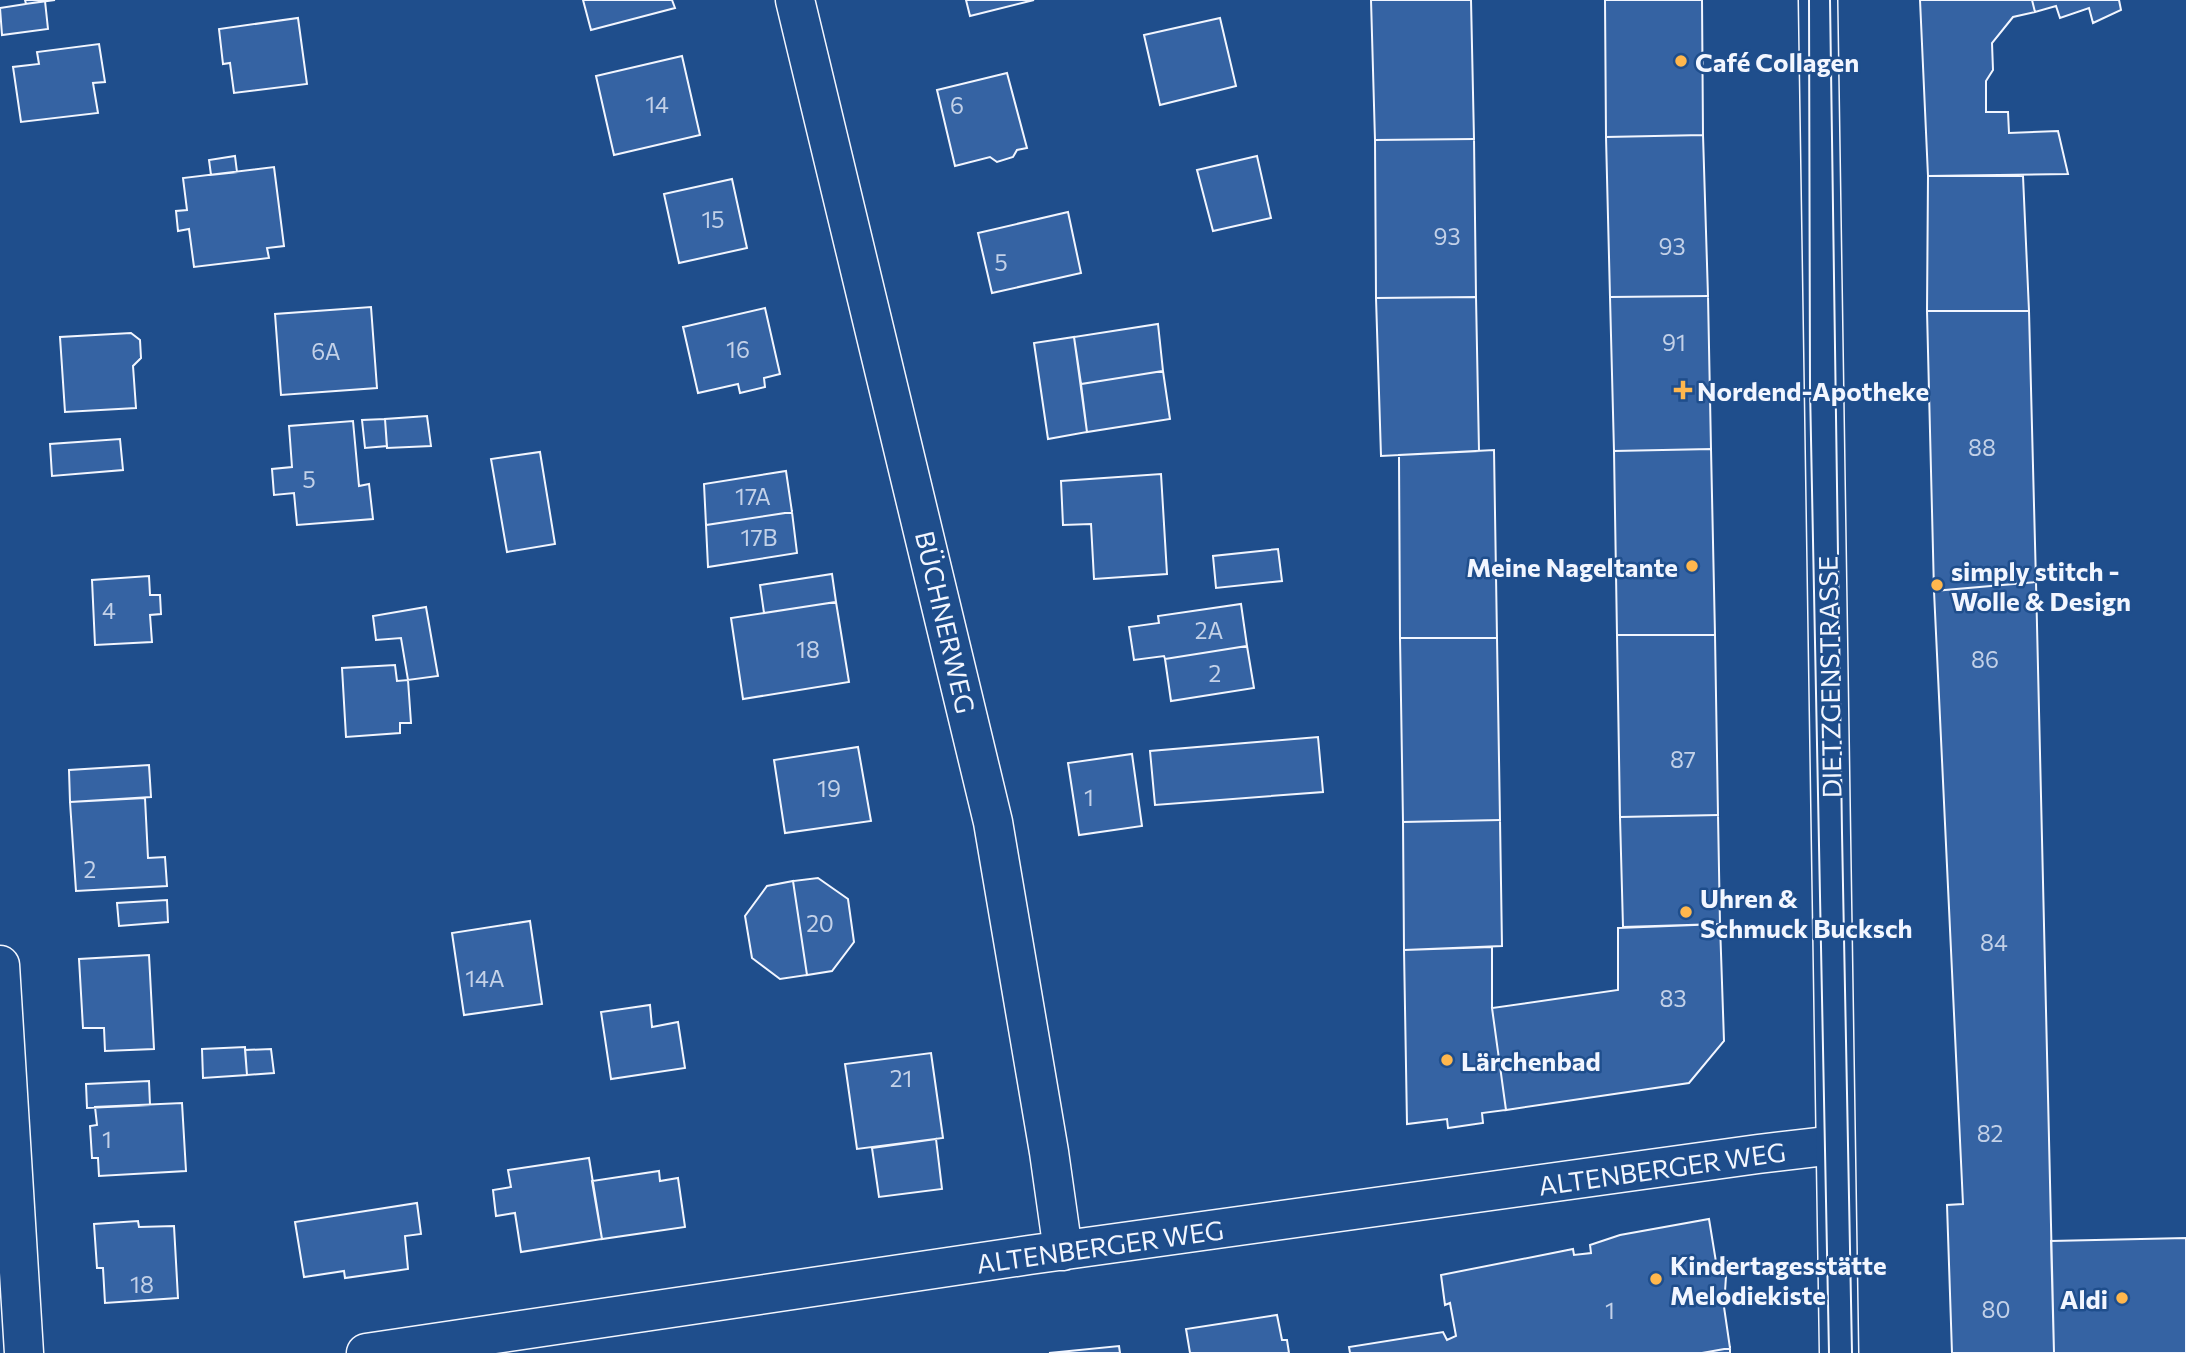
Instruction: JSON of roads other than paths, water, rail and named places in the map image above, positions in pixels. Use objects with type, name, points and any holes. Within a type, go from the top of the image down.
[{"type":"street","name":"BÜCHNERWEG","points":[[795,0],[993,822],[1049,1152],[1063,1251]]},
{"type":"street","name":"DIETZGENSTRASSE","points":[[1818,0],[1839,1353]]},
{"type":"street","points":[[0,965],[24,1353]]},
{"type":"street","name":"ALTENBERGER WEG","points":[[366,1353],[1063,1251],[1835,1145]]},
{"type":"tram line","points":[[1809,0],[1810,388],[1829,1353]]},
{"type":"tram line","points":[[1830,0],[1852,1353]]},
{"type":"place","name":"Café Collagen","points":[[1681,61]]},
{"type":"place","name":"Nordend-Apotheke","points":[[1683,390]]},
{"type":"place","name":"Meine Nageltante","points":[[1692,566]]},
{"type":"place","name":"simply stitch - Wolle & Design","points":[[1937,585]]},
{"type":"place","name":"Uhren & Schmuck Bucksch","points":[[1686,912]]},
{"type":"place","name":"Lärchenbad","points":[[1447,1060]]},
{"type":"place","name":"Kindertagesstätte Melodiekiste","points":[[1656,1279]]},
{"type":"place","name":"Aldi","points":[[2122,1298]]}]
